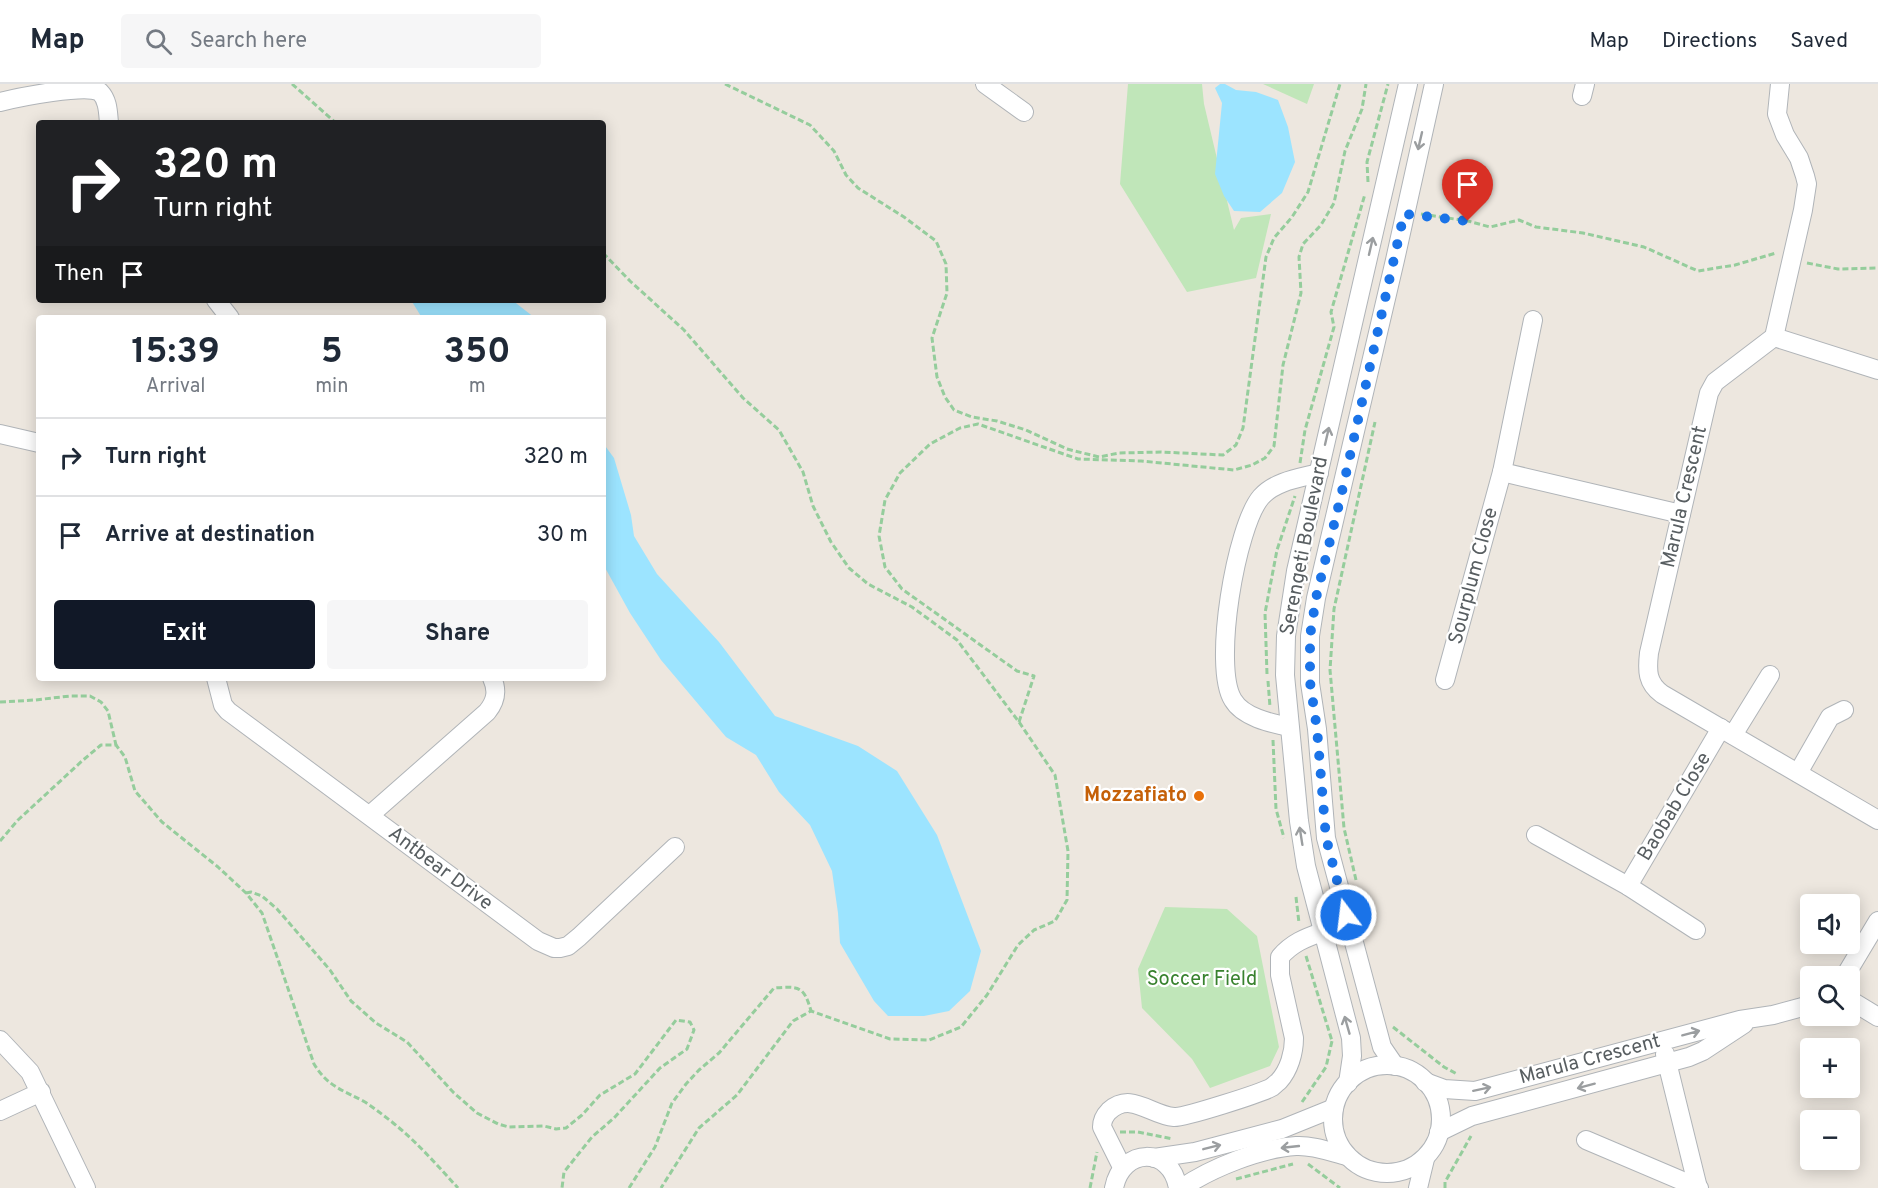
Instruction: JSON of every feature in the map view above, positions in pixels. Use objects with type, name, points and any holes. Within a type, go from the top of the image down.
[{"type":"street","points":[[985,84],[1024,112]]},
{"type":"street","name":"Serengeti Boulevard","points":[[1348,1083],[1352,1056],[1351,1038],[1306,866],[1288,727],[1285,675],[1286,636],[1296,571],[1408,84]]},
{"type":"street","name":"Serengeti Boulevard","points":[[1395,1066],[1382,1047],[1326,838],[1317,729],[1310,682],[1310,636],[1316,598],[1413,214],[1434,84]]},
{"type":"street","points":[[1780,84],[1776,105],[1778,118],[1799,158],[1807,184],[1774,337],[1878,370]]},
{"type":"street","points":[[0,102],[61,88],[87,86],[100,92],[106,101],[109,120]]},
{"type":"street","points":[[218,303],[228,315]]},
{"type":"street","name":"Sourplum Close","points":[[1445,680],[1502,472],[1533,320]]},
{"type":"street","name":"Marula Crescent","points":[[1774,337],[1732,368],[1711,388],[1649,653],[1649,680],[1652,687],[1662,694],[1878,820]]},
{"type":"street","points":[[0,434],[36,442]]},
{"type":"street","points":[[1502,472],[1681,514]]},
{"type":"street","points":[[1288,727],[1271,723],[1239,709],[1231,698],[1225,674],[1227,612],[1244,533],[1253,508],[1262,495],[1276,485],[1319,473]]},
{"type":"street","name":"Baobab Close","points":[[1628,886],[1727,732],[1770,675]]},
{"type":"street","name":"Antbear Drive","points":[[217,681],[223,705],[228,711],[489,906],[529,935],[554,948],[568,946],[579,937],[675,847]]},
{"type":"street","points":[[370,815],[487,712],[495,697],[493,681]]},
{"type":"street","points":[[1798,773],[1830,717],[1844,710]]},
{"type":"street","points":[[1536,835],[1628,886],[1696,930]]},
{"type":"street","points":[[1851,966],[1878,921]]},
{"type":"street","points":[[1122,1167],[1102,1123],[1108,1112],[1120,1103],[1128,1102],[1175,1118],[1256,1093],[1272,1087],[1280,1080],[1294,1049],[1294,1038],[1280,975],[1280,957],[1296,942],[1323,932]]},
{"type":"street","points":[[1860,1006],[1878,1017]]},
{"type":"street","name":"Marula Crescent","points":[[1425,1082],[1444,1089],[1474,1091],[1537,1076],[1662,1040],[1800,1007]]},
{"type":"street","name":"Marula Crescent","points":[[1439,1132],[1472,1116],[1668,1064],[1703,1051],[1755,1017]]},
{"type":"street","points":[[0,1040],[30,1072],[86,1188]]},
{"type":"street","points":[[1662,1040],[1698,1188]]},
{"type":"street","points":[[1608,1056],[1614,1078]]},
{"type":"street","points":[[1395,1066],[1405,1068],[1421,1077],[1434,1091],[1441,1108],[1439,1132],[1435,1145],[1425,1159],[1411,1168],[1394,1173],[1373,1171],[1361,1167],[1347,1156],[1338,1142],[1333,1125],[1334,1108],[1340,1092],[1352,1078],[1368,1068],[1395,1066]]},
{"type":"street","points":[[0,1111],[41,1092]]},
{"type":"street","points":[[1114,1188],[1116,1177],[1122,1167],[1141,1157],[1154,1158],[1195,1152],[1293,1126],[1334,1108]]},
{"type":"street","points":[[1586,1140],[1698,1188]]},
{"type":"street","points":[[1154,1158],[1170,1168],[1180,1188],[1198,1176],[1225,1165],[1280,1148],[1310,1147],[1347,1156]]},
{"type":"street","points":[[1418,1188],[1425,1159]]},
{"type":"street","points":[[1373,1171],[1385,1188]]},
{"type":"path","points":[[292,84],[333,120]]},
{"type":"path","points":[[725,84],[810,125],[834,151],[846,175],[858,188],[904,217],[936,241],[946,264],[946,293],[932,338],[938,377],[945,397],[954,410],[972,417],[997,421],[1026,430],[1067,449],[1099,457],[1119,453],[1161,452],[1223,455],[1236,445],[1243,428],[1266,257],[1274,238],[1292,217],[1308,192],[1340,84]]},
{"type":"path","points":[[1019,722],[1034,676],[1017,671],[902,589],[885,567],[879,536],[885,500],[900,473],[930,444],[960,428],[978,424],[1078,459],[1141,461],[1234,470],[1252,465],[1265,458],[1274,446],[1283,365],[1301,293],[1299,257],[1303,244],[1321,225],[1334,203],[1345,152],[1362,109],[1366,84]]},
{"type":"path","points":[[1413,214],[1424,203]]},
{"type":"path","points":[[1413,214],[1468,221],[1490,227],[1519,220],[1536,227],[1583,233],[1644,247],[1698,271],[1735,265],[1793,249],[1807,264],[1838,269],[1878,268]]},
{"type":"path","points":[[606,256],[630,282],[684,330],[743,398],[779,430],[803,472],[813,506],[831,542],[849,568],[868,584],[912,607],[957,640],[1019,722],[1055,775],[1068,851],[1067,900],[1055,921],[1034,930],[1018,945],[987,995],[961,1027],[929,1040],[890,1039],[811,1011],[793,1021],[737,1095],[699,1128],[661,1188]]},
{"type":"path","points":[[1358,889],[1344,828],[1330,670],[1335,609],[1376,422]]},
{"type":"path","points":[[0,702],[70,696],[90,696],[101,702],[108,711],[116,745],[125,757],[135,791],[162,822],[218,867],[246,893],[262,913],[314,1064],[322,1078],[332,1086],[367,1103],[392,1122],[421,1147],[458,1188]]},
{"type":"path","points":[[0,842],[18,820],[101,745],[116,745]]},
{"type":"path","points":[[246,893],[251,892],[262,896],[277,909],[330,970],[351,1001],[376,1023],[393,1032],[412,1047],[454,1093],[477,1113],[498,1124],[509,1127],[566,1128],[582,1115],[600,1095],[635,1074],[676,1020],[690,1022],[694,1030],[687,1049],[647,1080],[635,1096],[592,1137],[564,1173],[562,1188]]},
{"type":"path","points":[[629,1188],[655,1147],[672,1103],[692,1077],[719,1053],[774,988],[800,988],[807,997],[811,1011]]},
{"type":"path","points":[[1377,1030],[1394,1027],[1444,1066],[1459,1074],[1464,1092]]},
{"type":"path","points":[[1293,1126],[1291,1114],[1309,1095],[1326,1067],[1332,1041],[1351,1038]]},
{"type":"path","points":[[1445,1188],[1445,1182],[1473,1131],[1472,1116]]},
{"type":"path","points":[[1090,1188],[1097,1153],[1121,1131],[1179,1140]]},
{"type":"path","points":[[1232,1180],[1301,1161],[1312,1165],[1340,1188]]},
{"type":"green space","points":[[1128,84],[1202,84],[1204,104],[1234,230],[1241,218],[1271,214],[1256,278],[1187,292],[1120,184]]},
{"type":"green space","points":[[1263,84],[1314,84],[1307,104]]},
{"type":"green space","name":"Soccer Field","points":[[1165,907],[1227,909],[1257,936],[1279,1047],[1270,1066],[1210,1088],[1192,1059],[1142,1008],[1138,969]]},
{"type":"water","points":[[1220,84],[1236,90],[1256,92],[1278,100],[1288,127],[1295,162],[1282,193],[1260,212],[1234,211],[1224,196],[1215,174],[1222,103],[1215,88]]},
{"type":"water","points":[[413,303],[516,303],[531,315],[420,315]]},
{"type":"water","points":[[606,447],[614,458],[631,515],[634,536],[657,574],[719,642],[775,716],[858,746],[897,771],[937,835],[981,951],[970,991],[949,1011],[924,1016],[888,1016],[874,1001],[840,943],[832,871],[810,825],[779,792],[756,755],[726,737],[661,660],[630,613],[606,569]]},
{"type":"place","name":"Mozzafiato","points":[[1199,796]]},
{"type":"route","points":[[1346,915],[1326,838],[1317,729],[1310,682],[1310,636],[1316,598],[1404,214],[1421,214],[1468,221]]}]
